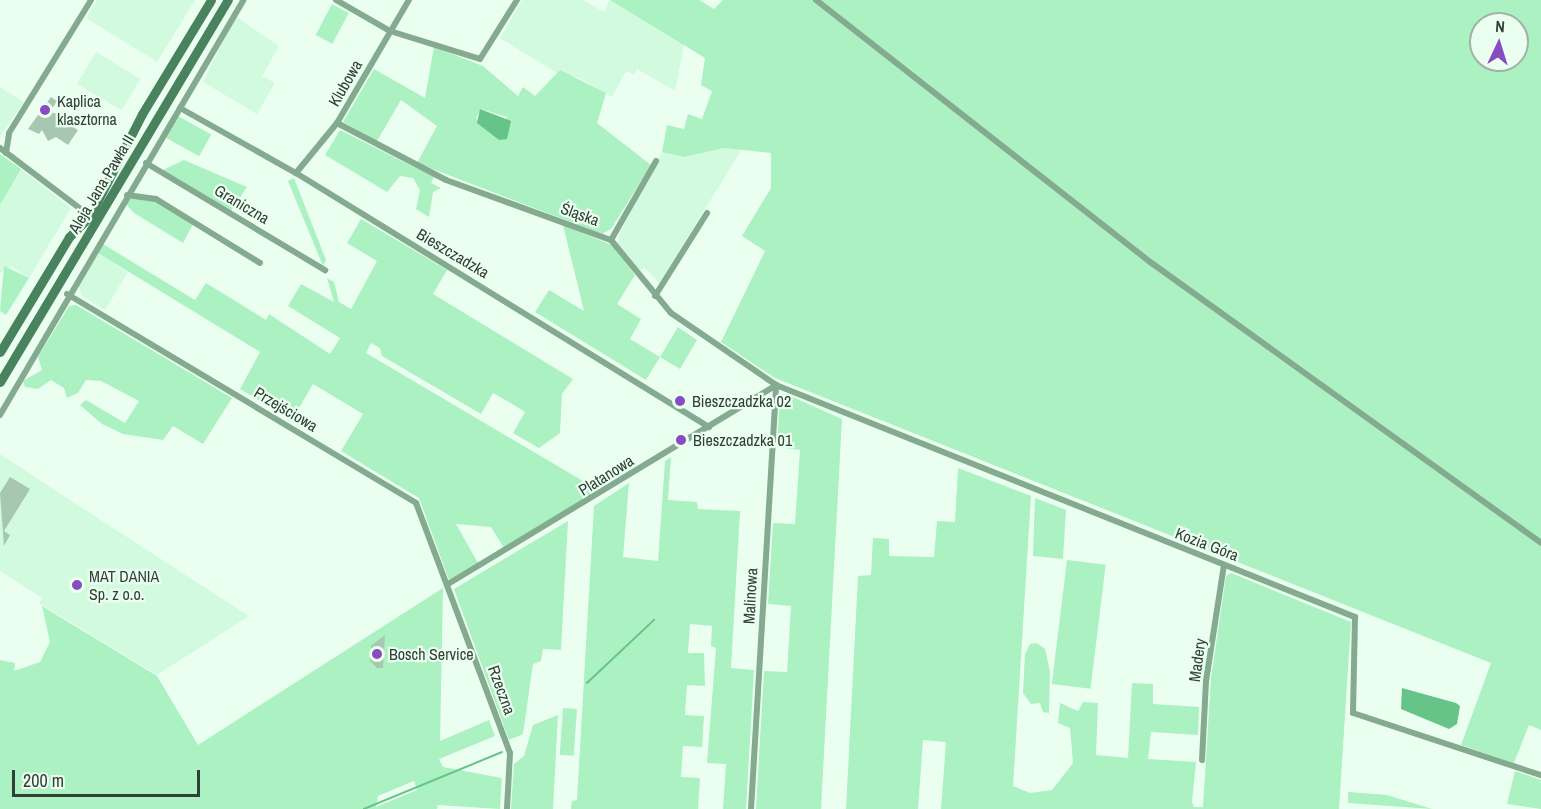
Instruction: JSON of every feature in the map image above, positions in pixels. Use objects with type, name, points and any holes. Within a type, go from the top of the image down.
[{"type":"main road","name":"Aleja Jana Pawła II","points":[[0,352],[69,237],[90,216],[142,114],[212,0]]},
{"type":"main road","name":"Aleja Jana Pawła II","points":[[0,382],[228,0]]},
{"type":"street","points":[[90,216],[3,151],[9,133],[91,0]]},
{"type":"street","points":[[0,415],[67,294],[243,0]]},
{"type":"street","points":[[336,0],[390,31],[480,59],[517,0]]},
{"type":"street","name":"Klubowa","points":[[296,173],[337,123],[409,0]]},
{"type":"street","points":[[816,0],[1153,264],[1541,543]]},
{"type":"street","name":"Bieszczadzka","points":[[180,108],[296,173],[709,427]]},
{"type":"street","name":"Śląska","points":[[337,123],[446,180],[611,240],[655,296],[675,316],[776,385]]},
{"type":"street","points":[[611,240],[656,161]]},
{"type":"street","name":"Graniczna","points":[[146,162],[325,270]]},
{"type":"street","points":[[127,195],[156,199],[260,263]]},
{"type":"street","points":[[655,296],[707,213]]},
{"type":"street","name":"Przejściowa","points":[[67,294],[417,503],[448,584]]},
{"type":"street","name":"Platanowa","points":[[448,584],[776,385]]},
{"type":"street","name":"Kozia Góra","points":[[776,385],[1355,617],[1353,713],[1541,776]]},
{"type":"street","name":"Malinowa","points":[[751,809],[776,385]]},
{"type":"street","name":"Madery","points":[[1202,760],[1206,681],[1224,565]]},
{"type":"street","name":"Rzeczna","points":[[448,584],[510,753],[507,809]]},
{"type":"shaded area","points":[[97,0],[195,0],[157,62],[86,18]]},
{"type":"shaded area","points":[[522,0],[583,0],[604,12],[610,0],[684,45],[675,91],[637,69],[634,75],[626,71],[612,97],[580,78],[557,73],[500,38]]},
{"type":"shaded area","points":[[610,0],[699,0],[714,9],[723,0],[1541,0],[1541,730],[1529,725],[1514,763],[1461,745],[1491,663],[775,378],[721,342],[765,251],[742,236],[771,188],[771,153],[724,148],[684,157],[662,152],[667,125],[684,129],[688,114],[702,119],[712,91],[701,85],[705,58]]},
{"type":"shaded area","points":[[332,4],[349,13],[332,44],[316,35]]},
{"type":"shaded area","points":[[235,16],[279,46],[262,76],[275,83],[257,114],[203,82]]},
{"type":"shaded area","points":[[434,47],[483,66],[518,96],[523,87],[535,96],[560,70],[606,93],[597,123],[651,165],[611,229],[602,234],[417,163],[437,126],[401,100],[377,141],[343,122],[374,69],[425,98]],"holes":[[[481,109],[507,117],[499,140],[476,118]]]},
{"type":"shaded area","points":[[96,52],[141,79],[122,110],[77,84]]},
{"type":"shaded area","points":[[0,87],[24,102],[0,136]]},
{"type":"shaded area","points":[[480,109],[511,121],[507,139],[499,140],[477,123]]},
{"type":"shaded area","points":[[178,116],[211,134],[199,156],[166,138]]},
{"type":"shaded area","points":[[340,130],[434,177],[431,183],[441,188],[433,192],[429,217],[416,209],[420,190],[413,178],[400,176],[387,192],[325,155]]},
{"type":"shaded area","points":[[724,148],[742,149],[659,283],[644,267],[640,271],[618,243],[619,235],[662,152],[684,157]]},
{"type":"shaded area","points":[[0,154],[21,169],[0,205]]},
{"type":"shaded area","points":[[184,160],[247,187],[231,211],[163,170]]},
{"type":"shaded area","points":[[21,169],[71,208],[29,278],[11,266],[0,273],[0,205]]},
{"type":"shaded area","points":[[294,178],[326,260],[323,266],[288,181]]},
{"type":"shaded area","points":[[129,198],[156,201],[193,224],[183,243],[134,213],[126,204]]},
{"type":"shaded area","points":[[361,219],[447,270],[433,294],[573,379],[562,394],[560,433],[539,448],[513,433],[525,412],[509,402],[493,393],[481,414],[382,356],[380,348],[371,343],[366,353],[600,491],[504,548],[491,527],[456,524],[478,563],[449,580],[419,498],[341,451],[363,414],[313,384],[292,420],[240,389],[260,352],[98,253],[103,244],[195,300],[206,283],[266,320],[269,314],[330,354],[340,338],[288,306],[301,284],[334,302],[327,278],[334,282],[339,302],[351,309],[377,261],[347,243]]},
{"type":"shaded area","points":[[563,225],[612,245],[635,275],[617,304],[641,319],[630,339],[660,357],[646,380],[535,312],[549,290],[584,311]]},
{"type":"shaded area","points":[[98,253],[128,272],[105,310],[82,296],[78,285]]},
{"type":"shaded area","points":[[4,266],[29,278],[6,315],[0,311]]},
{"type":"shaded area","points":[[76,305],[232,398],[203,444],[173,426],[163,440],[123,434],[102,424],[80,405],[86,400],[125,423],[139,401],[101,381],[86,380],[78,393],[67,398],[64,388],[51,380],[38,389],[25,387],[23,381],[42,370],[38,357],[69,306]]},
{"type":"shaded area","points":[[678,327],[697,340],[680,369],[660,357]]},
{"type":"shaded area","points":[[786,394],[842,419],[821,809],[756,809],[764,671],[787,672],[791,606],[768,604],[773,523],[795,524],[800,450],[777,447],[780,395]]},
{"type":"shaded area","name":"MAT DANIA Sp. z o.o.","points":[[0,454],[249,616],[157,675],[39,603],[42,598],[0,571]]},
{"type":"shaded area","points":[[671,457],[668,500],[697,502],[698,509],[740,511],[731,668],[754,670],[746,809],[723,809],[726,764],[707,763],[716,648],[711,646],[712,626],[690,624],[688,653],[704,653],[705,686],[687,685],[685,715],[704,716],[702,747],[683,746],[681,777],[700,778],[698,809],[571,809],[572,801],[577,800],[594,506],[629,483],[623,557],[658,561],[665,461]]},
{"type":"shaded area","points":[[958,468],[1031,496],[1013,786],[1030,793],[1052,790],[1073,763],[1070,728],[1058,723],[1060,703],[1078,711],[1083,702],[1098,703],[1096,755],[1128,758],[1132,683],[1153,684],[1153,704],[1199,707],[1198,735],[1151,732],[1148,759],[1196,762],[1192,802],[1194,807],[1203,807],[1211,678],[1226,576],[1231,573],[1351,622],[1339,809],[941,809],[946,742],[923,740],[918,809],[846,809],[858,576],[871,575],[873,538],[889,539],[889,556],[934,557],[937,521],[955,522]]},
{"type":"shaded area","points":[[1035,498],[1066,510],[1063,559],[1033,556]]},
{"type":"shaded area","points":[[568,521],[561,650],[543,649],[541,661],[533,664],[523,734],[509,740],[454,589]]},
{"type":"shaded area","points":[[1067,560],[1106,565],[1090,689],[1052,684]]},
{"type":"shaded area","points":[[443,588],[440,741],[489,720],[495,736],[439,759],[443,767],[502,778],[500,809],[438,805],[437,809],[0,809],[0,660],[15,663],[14,671],[40,662],[50,642],[42,606],[157,676],[198,745]],"holes":[[[414,781],[417,790],[376,807],[378,796]]]},
{"type":"shaded area","points":[[1037,643],[1045,649],[1050,671],[1049,713],[1043,712],[1040,703],[1031,704],[1023,693],[1025,654],[1030,644]]},
{"type":"shaded area","points":[[1402,688],[1456,703],[1460,706],[1457,724],[1449,729],[1401,709]]},
{"type":"shaded area","points":[[563,708],[577,709],[574,756],[560,755]]},
{"type":"shaded area","points":[[558,715],[553,809],[511,809],[514,764],[524,756],[533,725]]},
{"type":"shaded area","points":[[1515,771],[1541,780],[1541,809],[1507,804]]},
{"type":"shaded area","points":[[1348,792],[1387,795],[1432,809],[1348,803]]},
{"type":"building","points":[[51,97],[57,101],[50,112],[63,115],[65,122],[78,130],[68,145],[56,137],[48,141],[42,130],[39,134],[28,129]]},
{"type":"building","points":[[10,477],[30,489],[4,531],[10,535],[4,546],[0,493]]},
{"type":"building","name":"Bosch Service","points":[[385,635],[383,668],[377,668],[370,661],[371,646]]},
{"type":"waterway","points":[[587,683],[654,620]]},
{"type":"waterway","points":[[364,809],[502,752]]},
{"type":"place","name":"Kaplica klasztorna","points":[[45,110]]},
{"type":"place","name":"Bieszczadzka 02","points":[[680,401]]},
{"type":"place","name":"Bieszczadzka 01","points":[[681,440]]},
{"type":"place","name":"MAT DANIA Sp. z o.o.","points":[[77,585]]},
{"type":"place","name":"Bosch Service","points":[[377,654]]}]
